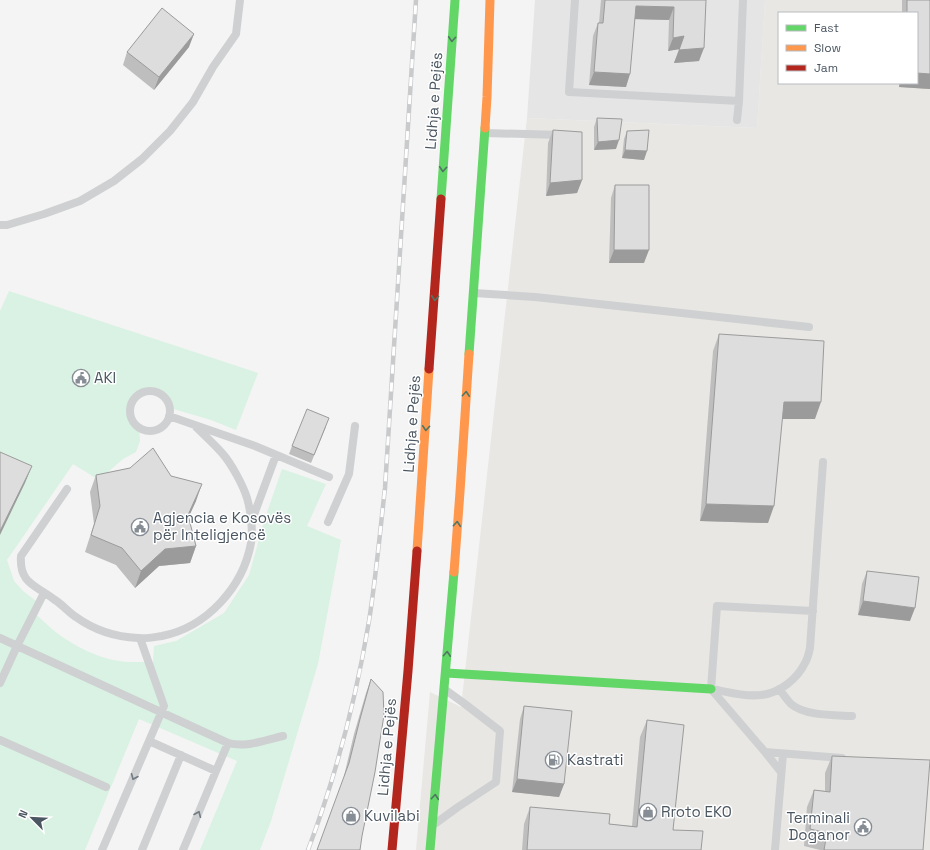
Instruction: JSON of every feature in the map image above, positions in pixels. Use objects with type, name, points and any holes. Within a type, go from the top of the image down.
[{"type":"main road","name":"Lidhja e Pejës","points":[[392,850],[420,514],[455,0]]},
{"type":"main road","points":[[430,850],[460,492],[472,293],[487,97],[490,0]]},
{"type":"main road","points":[[446,673],[711,689]]},
{"type":"lane","points":[[0,225],[8,225],[80,201],[114,181],[142,159],[170,131],[193,102],[213,67],[236,34],[240,0]]},
{"type":"lane","points":[[575,0],[569,92],[739,101]]},
{"type":"lane","points":[[738,120],[743,0]]},
{"type":"lane","points":[[484,133],[562,135]]},
{"type":"lane","points":[[472,293],[535,297],[809,327]]},
{"type":"lane","points":[[144,392],[157,392],[164,396],[168,402],[170,408],[169,416],[163,427],[151,431],[144,430],[138,428],[131,418],[131,405],[137,395],[144,392]]},
{"type":"lane","points":[[169,416],[255,446],[329,477]]},
{"type":"lane","points":[[68,489],[21,556],[22,572],[26,579],[57,601],[75,617],[109,633],[140,638],[154,637],[182,630],[209,613],[223,600],[236,582],[246,562],[251,542],[251,520],[247,497],[240,480],[223,454],[194,425]]},
{"type":"lane","points":[[328,522],[349,474],[355,426]]},
{"type":"lane","points":[[251,520],[276,455]]},
{"type":"lane","points":[[711,689],[748,695],[771,693],[788,684],[798,675],[806,662],[810,648],[823,462]]},
{"type":"lane","points":[[0,683],[44,593]]},
{"type":"lane","points":[[782,772],[711,689],[717,606],[813,611]]},
{"type":"lane","points":[[0,638],[228,743],[244,745],[283,736]]},
{"type":"lane","points":[[102,850],[164,706],[140,638]]},
{"type":"lane","points":[[432,826],[496,782],[500,731],[444,689]]},
{"type":"lane","points":[[779,689],[791,704],[800,710],[811,713],[852,716]]},
{"type":"lane","points":[[0,740],[106,787]]},
{"type":"lane","points":[[149,741],[216,771]]},
{"type":"lane","points":[[183,850],[228,743]]},
{"type":"lane","points":[[765,752],[851,759]]},
{"type":"lane","points":[[775,850],[783,754]]},
{"type":"lane","points":[[142,850],[181,755]]},
{"type":"lane","points":[[430,850],[438,850]]},
{"type":"shaded area","points":[[535,0],[765,0],[757,128],[527,118]]},
{"type":"shaded area","points":[[765,0],[930,0],[930,850],[416,850],[430,692],[461,707],[527,118],[757,128]]},
{"type":"green space","points":[[9,291],[258,373],[236,430],[211,420],[170,408],[164,397],[156,392],[148,392],[140,395],[133,401],[130,409],[132,418],[139,428],[140,441],[136,452],[123,459],[99,480],[73,464],[7,560],[14,581],[23,591],[36,601],[31,610],[52,629],[69,641],[87,651],[118,661],[153,662],[154,646],[176,641],[224,613],[249,575],[265,518],[282,469],[326,484],[307,526],[341,540],[318,664],[271,821],[260,850],[200,850],[237,761],[139,719],[85,850],[0,850],[0,311]]},
{"type":"building","points":[[605,0],[706,0],[704,48],[679,50],[684,36],[673,38],[674,7],[636,6],[630,74],[594,72],[598,23],[603,23]]},
{"type":"building","points":[[907,0],[930,0],[930,74],[918,73],[918,12],[907,12]]},
{"type":"building","points":[[162,8],[194,34],[159,77],[127,52]]},
{"type":"building","points":[[597,118],[622,119],[619,140],[598,142]]},
{"type":"building","points":[[553,130],[582,132],[582,180],[550,183]]},
{"type":"building","points":[[649,130],[647,151],[625,150],[627,131]]},
{"type":"building","points":[[615,185],[649,185],[649,250],[614,250]]},
{"type":"building","points":[[719,334],[824,341],[821,402],[784,402],[774,506],[706,504]]},
{"type":"building","points":[[307,409],[329,418],[314,455],[292,446]]},
{"type":"building","name":"Agjencia e Kosovës për Inteligjencë","points":[[153,448],[171,476],[202,484],[188,515],[196,546],[165,549],[141,571],[122,548],[91,535],[100,506],[96,475],[130,468]]},
{"type":"building","points":[[0,452],[32,466],[0,531]]},
{"type":"building","points":[[867,571],[919,577],[915,608],[863,601]]},
{"type":"building","points":[[371,679],[383,692],[384,715],[360,850],[317,850],[349,763]]},
{"type":"building","points":[[524,706],[572,711],[564,784],[517,779]]},
{"type":"building","points":[[647,720],[684,725],[673,830],[703,831],[701,850],[527,850],[530,807],[610,814],[609,824],[637,827]]},
{"type":"building","name":"Terminali Doganor","points":[[832,756],[930,760],[923,850],[824,850],[827,833],[810,829],[814,790],[830,792]]},
{"type":"railway","points":[[308,850],[328,794],[344,737],[364,650],[374,588],[385,488],[416,0]]},
{"type":"traffic: fast","points":[[441,199],[455,0]]},
{"type":"traffic: fast","points":[[469,354],[485,128]]},
{"type":"traffic: fast","points":[[430,850],[454,572]]},
{"type":"traffic: fast","points":[[446,673],[711,689]]},
{"type":"traffic: slow","points":[[485,128],[490,0]]},
{"type":"traffic: slow","points":[[454,572],[469,354]]},
{"type":"traffic: slow","points":[[417,551],[429,369]]},
{"type":"traffic: jam","points":[[429,369],[441,199]]},
{"type":"traffic: jam","points":[[392,850],[417,551]]},
{"type":"place","name":"AKI","points":[[81,378]]},
{"type":"place","name":"Agjencia e Kosovës për Inteligjencë","points":[[140,527]]},
{"type":"place","name":"Kastrati","points":[[554,760]]},
{"type":"place","name":"Rroto EKO","points":[[648,812]]},
{"type":"place","name":"Kuvilabi","points":[[351,816]]},
{"type":"place","name":"Terminali Doganor","points":[[863,827]]}]
